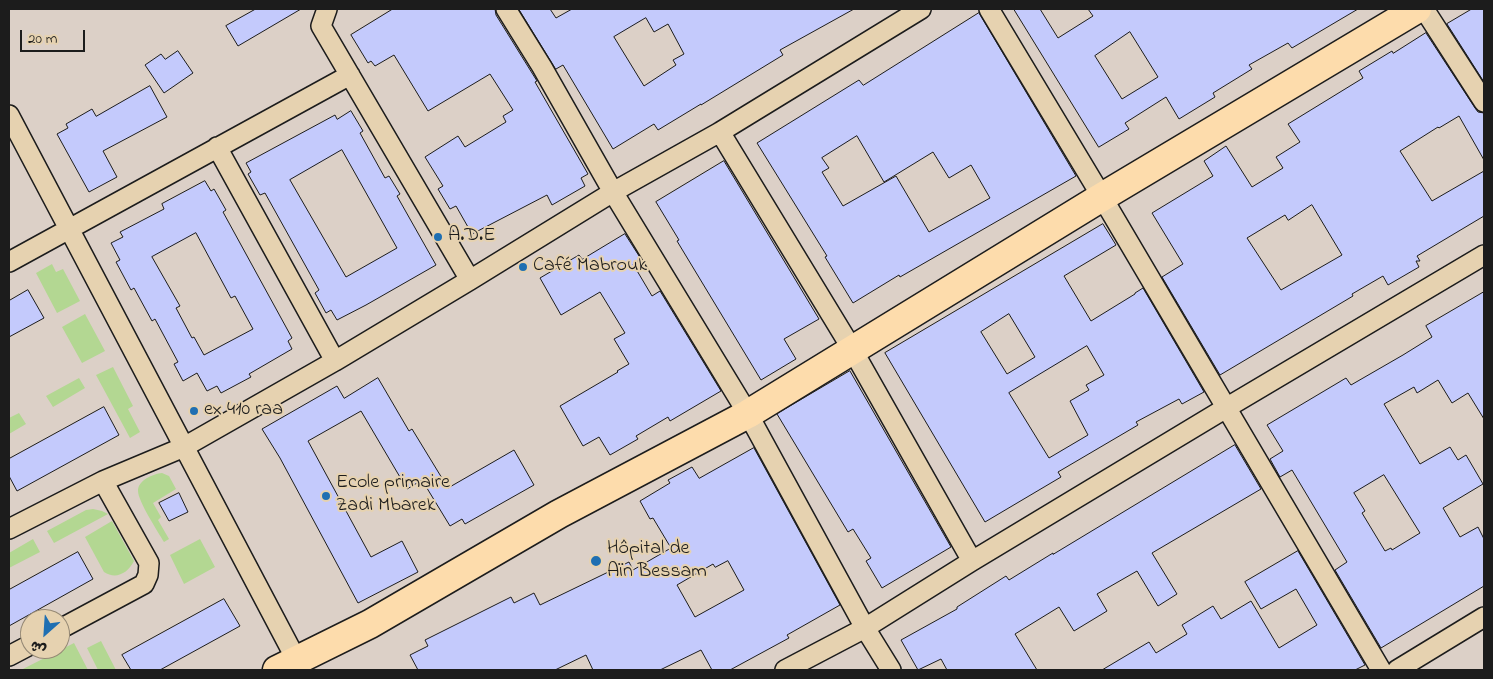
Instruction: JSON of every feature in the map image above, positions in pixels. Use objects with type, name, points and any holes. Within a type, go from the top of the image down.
[{"type":"main road","points":[[287,666],[370,624],[559,514],[748,414],[1102,197],[1417,9]]},
{"type":"street","points":[[327,9],[321,26],[470,280]]},
{"type":"street","points":[[506,9],[542,67],[612,192],[748,414],[865,628],[891,670]]},
{"type":"street","points":[[9,529],[103,481],[184,447],[335,361],[612,192],[720,132],[921,9]]},
{"type":"street","points":[[989,9],[1381,670]]},
{"type":"street","points":[[1424,9],[1484,102]]},
{"type":"street","points":[[9,262],[350,75]]},
{"type":"street","points":[[9,115],[184,447],[287,666]]},
{"type":"street","points":[[720,132],[852,349],[972,561]]},
{"type":"street","points":[[217,147],[335,361]]},
{"type":"street","points":[[785,670],[865,628],[972,561],[1484,255]]},
{"type":"street","points":[[70,624],[144,584],[148,575],[149,563],[103,481]]},
{"type":"street","points":[[1397,670],[1484,617]]},
{"type":"green space","points":[[52,264],[56,272],[63,269],[80,301],[57,313],[36,273]]},
{"type":"green space","points":[[85,314],[105,351],[82,363],[62,327]]},
{"type":"green space","points":[[113,367],[133,406],[128,409],[140,432],[130,438],[96,375]]},
{"type":"green space","points":[[79,378],[85,388],[53,407],[46,396]]},
{"type":"green space","points":[[19,413],[26,424],[9,434],[9,418]]},
{"type":"green space","points":[[162,473],[169,476],[176,489],[153,503],[161,517],[158,520],[169,539],[164,542],[145,509],[138,491],[143,481],[150,476]]},
{"type":"green space","points":[[93,509],[108,514],[54,543],[47,531],[86,510]]},
{"type":"green space","points":[[112,521],[134,561],[125,572],[117,575],[104,572],[85,537]]},
{"type":"green space","points":[[33,539],[40,552],[9,568],[9,553]]},
{"type":"green space","points":[[200,539],[215,567],[184,584],[170,555]]},
{"type":"green space","points":[[101,641],[116,670],[98,670],[87,648]]},
{"type":"green space","points":[[74,643],[88,670],[21,670],[43,659],[70,659],[70,645]]},
{"type":"building","points":[[256,9],[301,9],[238,46],[226,26]]},
{"type":"building","points":[[393,9],[495,9],[496,15],[537,81],[535,82],[588,174],[581,178],[585,186],[552,205],[547,195],[472,234],[456,206],[450,209],[438,189],[443,186],[425,157],[458,136],[465,147],[506,122],[503,116],[513,110],[490,74],[428,111],[394,55],[375,66],[371,61],[368,63],[351,35]]},
{"type":"building","points":[[519,9],[550,9],[556,18],[572,9],[854,9],[780,50],[783,55],[658,130],[654,124],[613,149],[563,65],[556,69]],"holes":[[[646,18],[654,32],[668,24],[684,54],[673,60],[676,65],[644,86],[614,37]]]},
{"type":"building","points":[[1014,9],[1040,9],[1058,38],[1093,16],[1088,9],[1358,9],[1292,48],[1288,43],[1249,65],[1252,69],[1213,93],[1215,97],[1179,119],[1166,97],[1125,123],[1129,129],[1099,147]],"holes":[[[1130,32],[1158,77],[1122,99],[1095,56]]]},
{"type":"building","points":[[1472,9],[1484,9],[1484,82],[1447,24]]},
{"type":"building","points":[[979,13],[1076,176],[900,277],[899,275],[853,303],[825,257],[827,256],[757,143],[859,80],[863,85]],"holes":[[[857,136],[884,182],[933,152],[949,178],[971,165],[990,198],[929,232],[896,176],[843,206],[822,172],[829,168],[822,158]]]},
{"type":"building","points":[[1426,33],[1475,108],[1478,112],[1484,113],[1484,160],[1459,116],[1400,151],[1432,201],[1484,171],[1484,216],[1417,256],[1420,261],[1416,261],[1419,267],[1388,285],[1383,276],[1352,294],[1353,296],[1220,375],[1162,277],[1183,264],[1152,213],[1213,176],[1204,161],[1226,146],[1252,187],[1283,168],[1276,157],[1300,142],[1288,124],[1363,78],[1359,71],[1392,51],[1393,53]],"holes":[[[1312,205],[1342,255],[1281,290],[1247,238],[1285,215],[1288,220]]]},
{"type":"building","points":[[178,51],[193,73],[164,93],[145,65],[161,54],[165,59]]},
{"type":"building","points":[[150,86],[167,117],[103,151],[117,177],[89,192],[57,134],[68,128],[66,124],[92,109],[96,116]]},
{"type":"building","points":[[351,111],[363,131],[360,133],[385,178],[389,176],[400,194],[397,196],[436,265],[337,320],[331,310],[326,313],[315,293],[319,290],[265,193],[260,195],[248,174],[251,172],[246,163],[335,115],[337,119]],"holes":[[[342,150],[397,248],[346,277],[290,180]]]},
{"type":"building","points":[[724,161],[819,319],[784,339],[796,359],[761,380],[677,241],[679,240],[656,202]]},
{"type":"building","points":[[205,181],[211,191],[214,189],[226,210],[223,212],[292,338],[288,341],[292,349],[249,374],[251,377],[221,393],[217,386],[207,391],[197,373],[183,381],[174,364],[178,362],[155,319],[152,321],[134,288],[131,290],[116,262],[120,260],[111,243],[123,237],[120,232],[164,209],[162,204]],"holes":[[[196,233],[231,298],[235,296],[253,329],[204,355],[194,337],[192,338],[176,308],[180,306],[152,257]]]},
{"type":"building","points":[[1103,224],[1116,245],[1064,276],[1091,321],[1143,288],[1204,392],[1182,404],[1179,399],[1136,422],[1138,425],[1058,472],[1061,477],[985,522],[885,353]],"holes":[[[1009,314],[1035,357],[1007,374],[981,332]],[[1087,346],[1104,375],[1086,385],[1089,390],[1070,401],[1088,435],[1049,458],[1009,393]]]},
{"type":"building","points":[[625,234],[641,259],[633,264],[652,296],[660,291],[721,391],[670,421],[668,417],[636,436],[638,439],[610,455],[599,437],[583,446],[560,406],[629,364],[614,339],[625,333],[600,292],[561,315],[540,278],[579,255],[582,259]]},
{"type":"building","points":[[28,290],[44,318],[9,337],[9,301]]},
{"type":"building","points":[[1484,292],[1484,419],[1468,393],[1452,403],[1438,380],[1417,393],[1414,387],[1384,404],[1420,464],[1450,447],[1458,460],[1466,455],[1483,484],[1443,508],[1460,537],[1478,527],[1484,539],[1484,586],[1381,648],[1335,570],[1347,562],[1292,470],[1280,477],[1270,459],[1283,451],[1267,425],[1346,378],[1351,385],[1432,337],[1426,326]],"holes":[[[1384,475],[1420,533],[1392,550],[1391,548],[1385,551],[1362,513],[1365,511],[1354,493]]]},
{"type":"building","points":[[850,371],[951,547],[882,588],[866,561],[871,558],[853,529],[848,532],[777,414]]},
{"type":"building","points":[[378,378],[409,431],[412,429],[448,488],[514,450],[534,485],[465,524],[462,519],[450,526],[422,480],[407,489],[361,411],[308,441],[371,557],[402,541],[418,572],[358,603],[280,458],[262,429],[337,386],[344,398]]},
{"type":"building","points":[[104,407],[119,435],[17,491],[9,476],[9,459]]},
{"type":"building","points":[[1235,445],[1261,489],[1152,553],[1177,594],[1158,606],[1137,571],[1097,594],[1107,611],[1074,631],[1059,607],[1015,634],[1037,670],[947,670],[941,659],[918,670],[901,640],[957,609],[957,607],[1006,576],[1009,580]]},
{"type":"building","points":[[754,448],[840,605],[787,635],[789,638],[730,670],[712,670],[701,650],[660,670],[593,670],[586,655],[555,670],[418,670],[410,655],[428,646],[425,640],[511,597],[514,603],[534,593],[540,605],[629,562],[633,570],[671,548],[653,518],[650,519],[640,501],[670,483],[668,480],[692,467],[699,478]],"holes":[[[728,561],[744,590],[695,617],[677,585],[713,564],[715,567]]]},
{"type":"building","points":[[179,493],[188,512],[169,521],[159,503]]},
{"type":"building","points":[[1298,551],[1365,665],[1355,670],[1102,670],[1149,642],[1156,653],[1187,634],[1182,625],[1213,606],[1221,619],[1251,601],[1279,648],[1317,625],[1296,589],[1261,609],[1245,582]]},
{"type":"building","points":[[78,552],[93,579],[39,609],[20,609],[20,620],[9,626],[9,590]]},
{"type":"building","points":[[224,599],[240,626],[160,670],[131,670],[122,655]]},
{"type":"place","name":"A.D.E","points":[[438,237]]},
{"type":"place","name":"Café Mabrouk","points":[[523,267]]},
{"type":"place","name":"ex 410 raa","points":[[194,411]]},
{"type":"place","name":"Ecole primaire Zadi Mbarek","points":[[326,496]]},
{"type":"place","name":"Hôpital de Aïn Bessam","points":[[596,561]]}]
